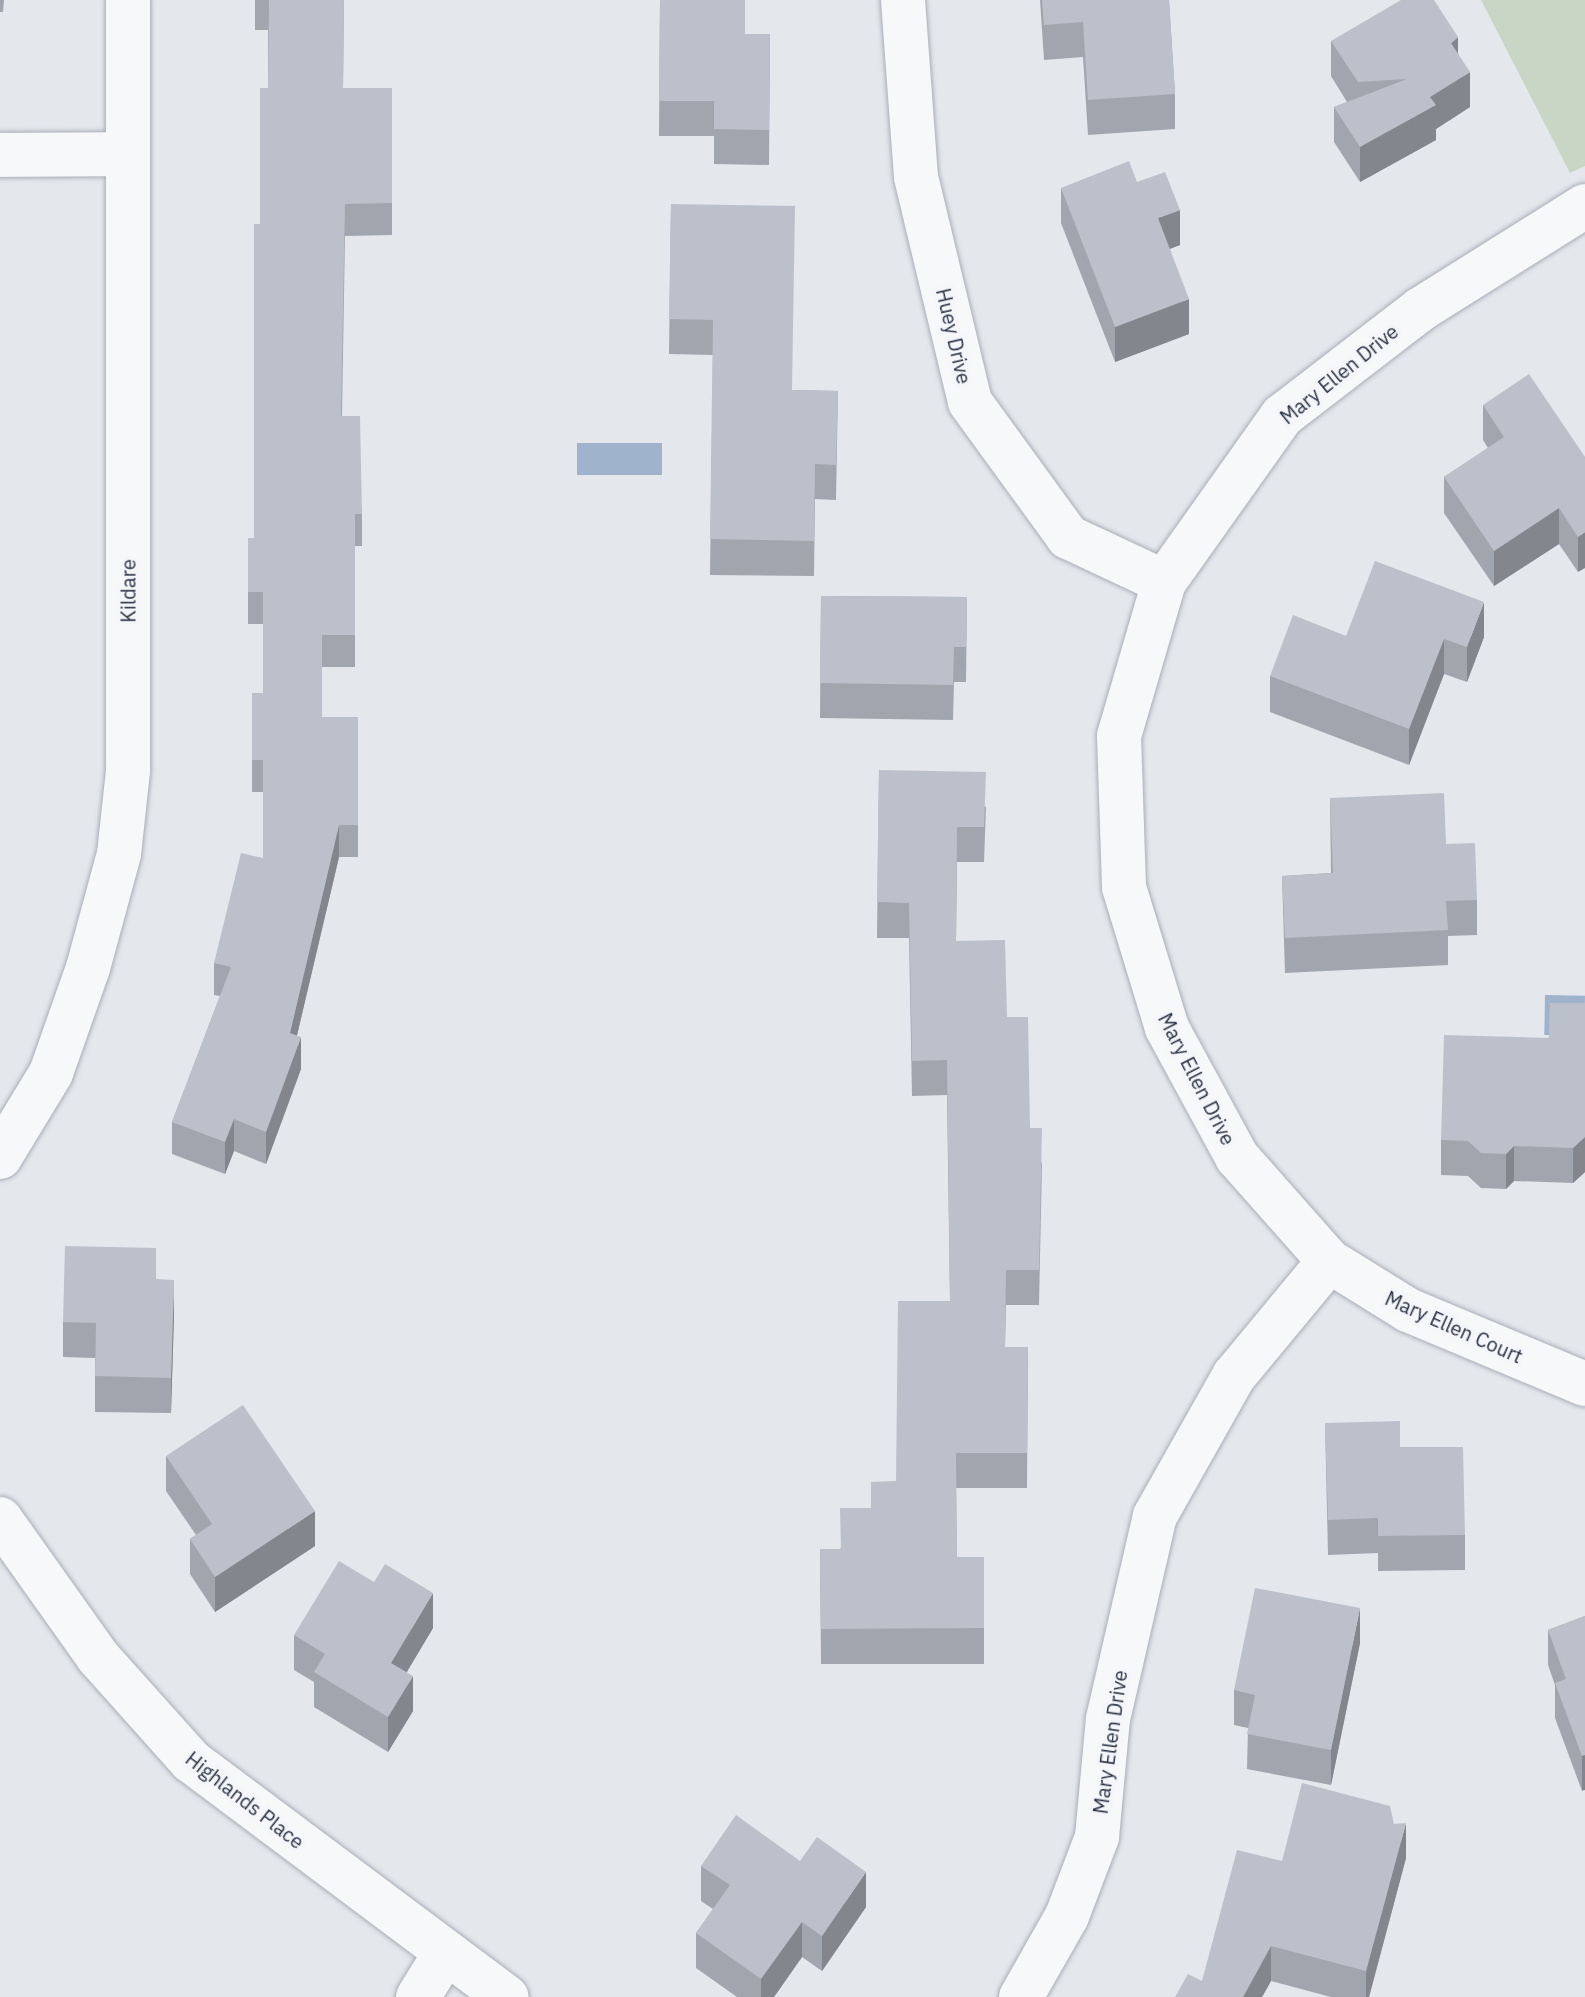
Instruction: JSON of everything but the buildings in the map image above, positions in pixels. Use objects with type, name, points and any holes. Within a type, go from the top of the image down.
[{"type":"street","name":"Kildare","points":[[0,1157],[51,1073],[88,968],[119,854],[128,771],[128,0]]},
{"type":"street","name":"Huey Drive","points":[[903,0],[916,177],[970,402],[1068,537],[1164,582]]},
{"type":"street","points":[[0,155],[128,154]]},
{"type":"street","name":"Mary Ellen Drive","points":[[1021,1997],[1067,1916],[1097,1837],[1108,1719],[1155,1516],[1234,1376],[1329,1261],[1237,1157],[1167,1028],[1124,887],[1119,736],[1164,582],[1282,416],[1421,309],[1585,206]]},
{"type":"street","name":"Mary Ellen Court","points":[[1329,1261],[1408,1310],[1585,1384]]},
{"type":"street","name":"Highlands Place","points":[[0,1519],[98,1657],[191,1761],[444,1955],[507,1997]]},
{"type":"street","points":[[418,1997],[444,1955]]},
{"type":"green space","points":[[1481,0],[1585,0],[1585,166],[1570,173]]},
{"type":"water","points":[[577,443],[662,443],[662,475],[577,475]]},
{"type":"water","points":[[1545,995],[1585,996],[1584,1036],[1544,1035]]}]
